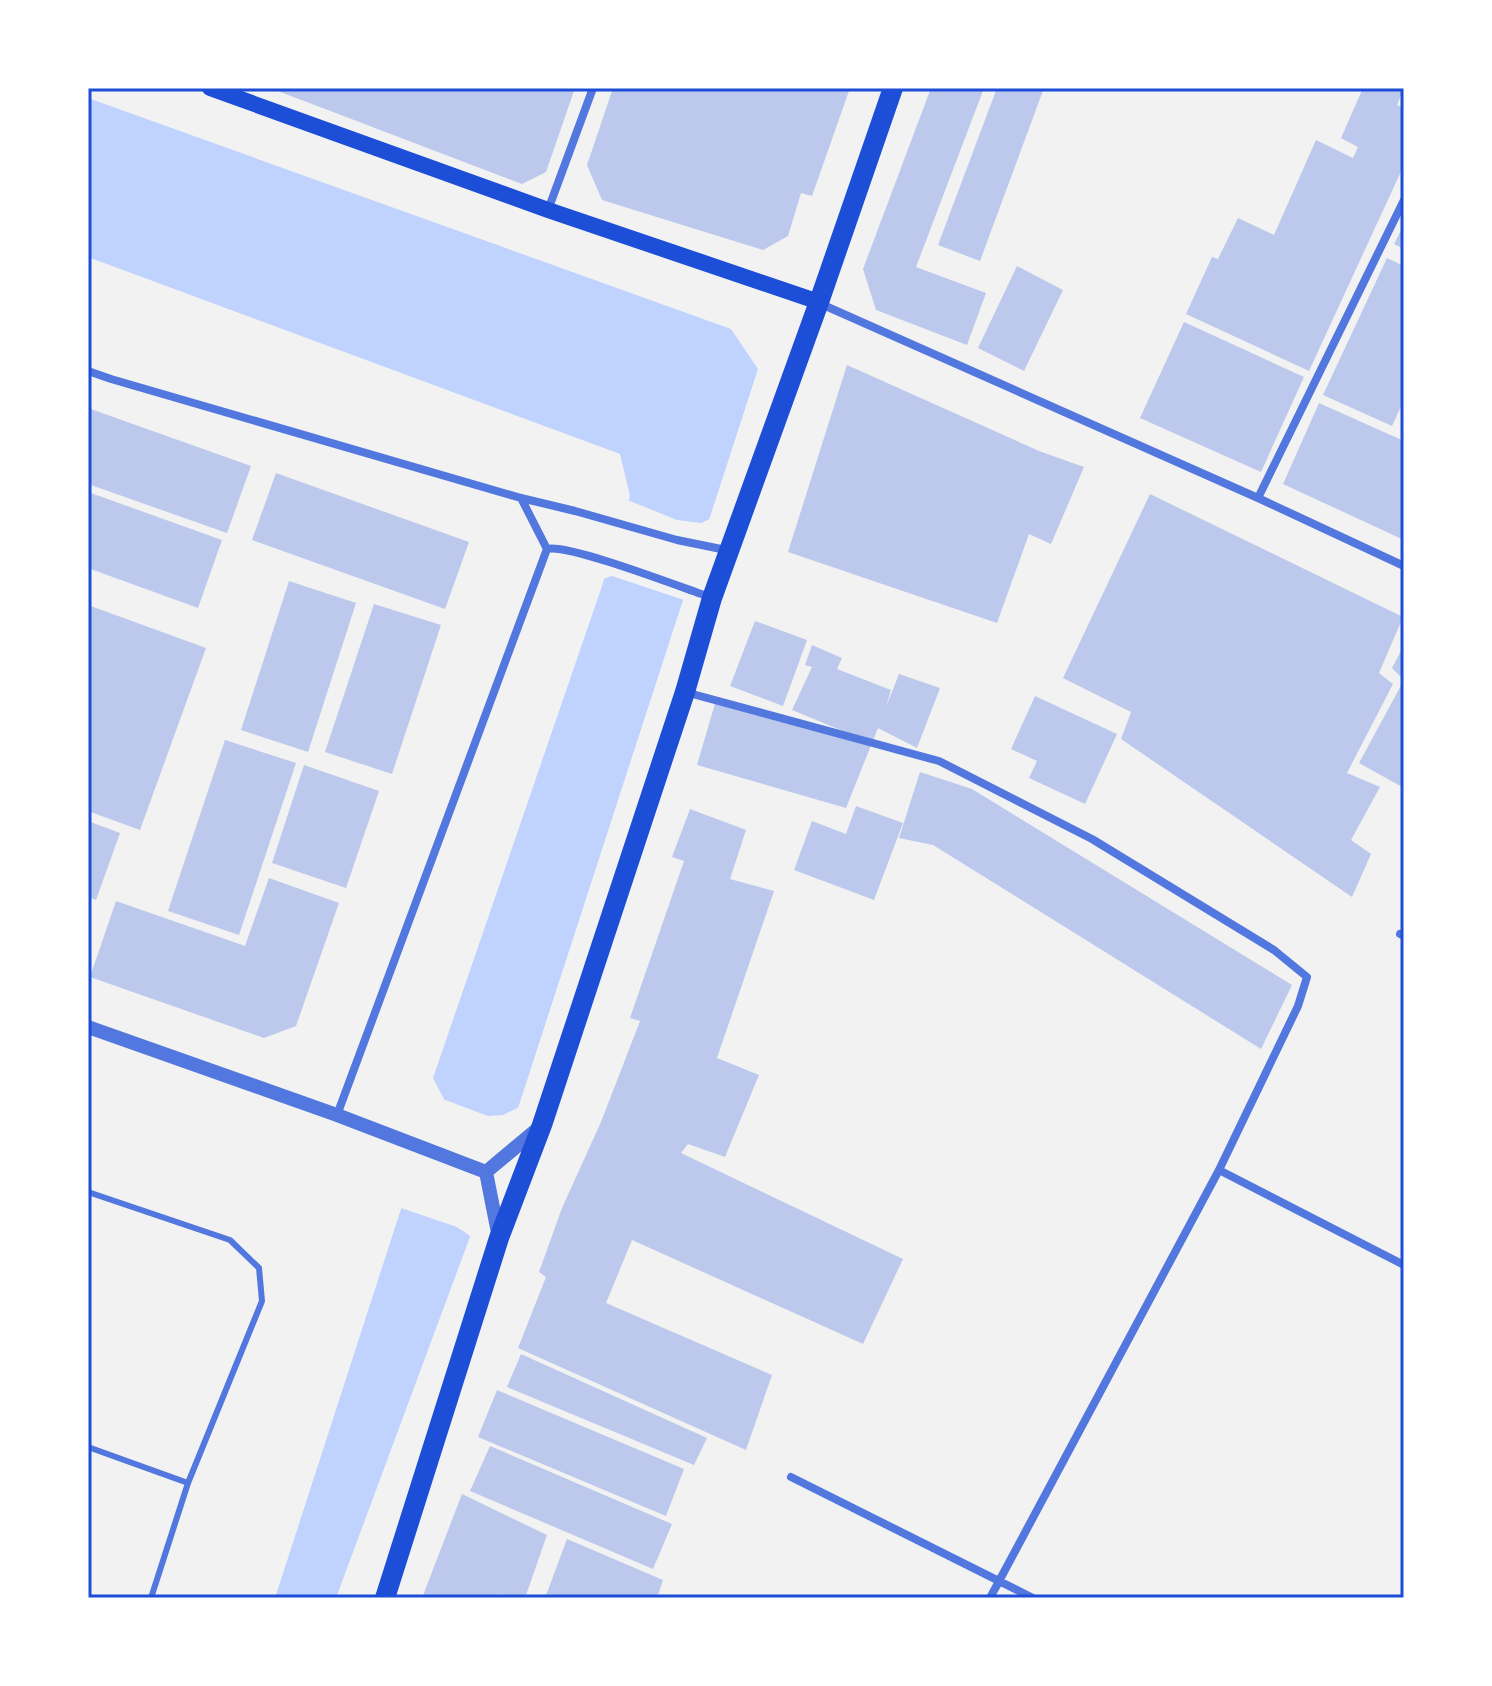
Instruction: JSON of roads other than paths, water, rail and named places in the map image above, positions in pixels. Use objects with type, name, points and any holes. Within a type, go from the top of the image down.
[{"type":"main road","points":[[210,88],[548,210],[819,302]]},
{"type":"main road","points":[[385,1598],[499,1238],[542,1125],[685,692],[712,598],[893,88]]},
{"type":"street","points":[[548,210],[593,88]]},
{"type":"street","points":[[1258,498],[1404,200]]},
{"type":"street","points":[[819,302],[1404,566]]},
{"type":"street","points":[[88,371],[521,498],[728,551]]},
{"type":"street","points":[[337,1115],[547,549],[521,498]]},
{"type":"street","points":[[547,549],[554,547],[585,555],[712,598]]},
{"type":"street","points":[[685,692],[939,761],[1092,839],[1274,950],[1307,977],[1298,1006],[1219,1170],[990,1598]]},
{"type":"street","points":[[88,1027],[337,1115],[486,1172]]},
{"type":"street","points":[[486,1172],[542,1125]]},
{"type":"street","points":[[1219,1170],[1404,1265]]},
{"type":"street","points":[[486,1172],[499,1238]]},
{"type":"street","points":[[791,1477],[1033,1598]]},
{"type":"lane","points":[[88,1192],[230,1240],[259,1268],[262,1301],[188,1483],[151,1598]]},
{"type":"lane","points":[[88,1447],[188,1483]]},
{"type":"water","points":[[88,98],[731,329],[758,369],[520,1102],[336,1598],[275,1598],[400,1212],[444,1099],[433,1078],[630,496],[620,454],[88,257]]}]
